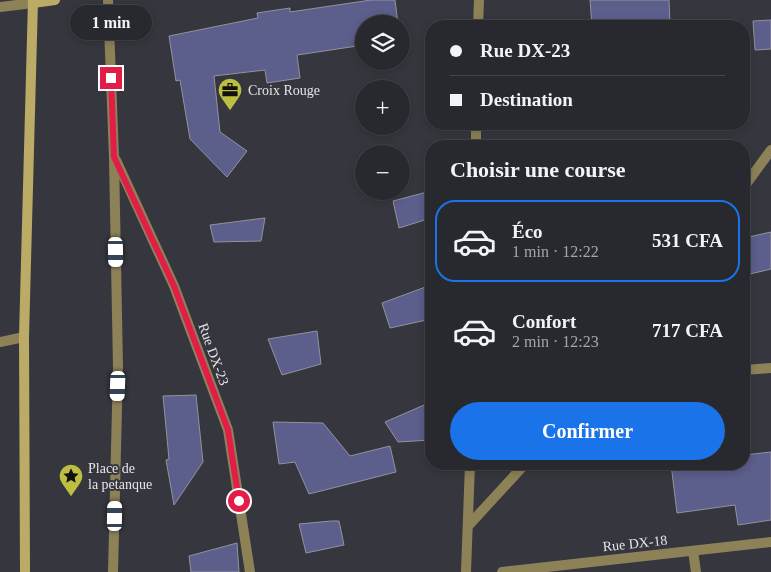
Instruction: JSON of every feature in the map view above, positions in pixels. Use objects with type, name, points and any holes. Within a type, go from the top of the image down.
[{"type":"main road","points":[[25,572],[24,336],[33,1],[55,0]]},
{"type":"street","points":[[108,0],[114,157],[118,367],[113,572]]},
{"type":"street","points":[[478,20],[479,0]]},
{"type":"street","points":[[0,7],[33,1]]},
{"type":"street","points":[[750,179],[771,150]]},
{"type":"street","name":"Rue DX-23","points":[[114,157],[174,286],[228,430],[250,572]]},
{"type":"street","points":[[0,342],[24,336]]},
{"type":"street","points":[[750,370],[771,368]]},
{"type":"street","points":[[466,572],[470,470]]},
{"type":"street","points":[[469,525],[519,470]]},
{"type":"street","name":"Rue DX-18","points":[[502,572],[771,542]]},
{"type":"street","points":[[693,551],[696,572]]},
{"type":"building","points":[[371,0],[395,0],[397,15],[355,15],[355,46],[297,55],[300,78],[267,83],[265,70],[214,76],[220,132],[247,151],[227,177],[190,139],[180,80],[176,81],[169,36],[258,18],[257,13],[290,8],[290,12]]},
{"type":"building","points":[[590,0],[669,0],[670,20],[592,20]]},
{"type":"building","points":[[771,20],[771,49],[755,50],[753,21]]},
{"type":"building","points":[[425,193],[425,220],[399,228],[393,201],[410,200],[410,197]]},
{"type":"building","points":[[265,218],[261,241],[214,242],[210,225]]},
{"type":"building","points":[[771,232],[771,269],[750,274],[750,237]]},
{"type":"building","points":[[425,287],[425,320],[390,328],[382,303]]},
{"type":"building","points":[[317,331],[321,364],[282,375],[268,339]]},
{"type":"building","points":[[196,395],[203,462],[174,505],[166,460],[169,459],[163,396]]},
{"type":"building","points":[[425,405],[425,440],[398,442],[385,422]]},
{"type":"building","points":[[273,422],[323,423],[350,456],[390,446],[396,472],[309,494],[295,462],[279,464]]},
{"type":"building","points":[[771,452],[771,520],[738,525],[735,505],[677,513],[672,470],[750,470],[750,454]]},
{"type":"building","points":[[339,521],[344,545],[306,553],[299,524]]},
{"type":"building","points":[[237,543],[239,572],[191,572],[189,556]]},
{"type":"place","name":"Croix Rouge","points":[[230,111]]},
{"type":"place","name":"Place de la petanque","points":[[71,497]]},
{"type":"route","points":[[111,78],[114,157],[174,286],[228,430],[239,501]]}]
